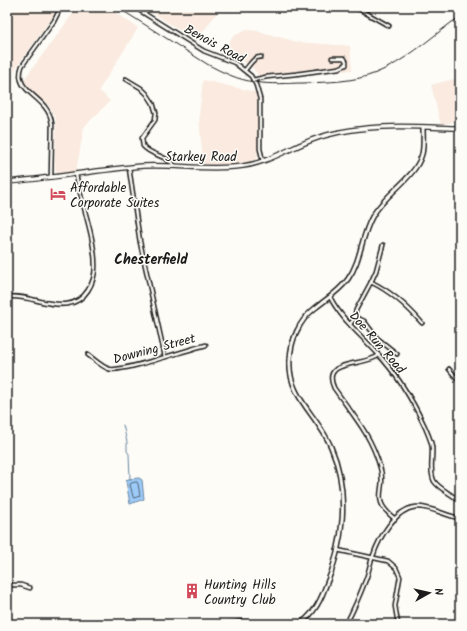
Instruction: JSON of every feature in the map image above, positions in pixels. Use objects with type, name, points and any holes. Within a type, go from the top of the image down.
[{"type":"main road","name":"Starkey Road","points":[[7,182],[129,168],[175,166],[226,168],[244,166],[264,161],[304,142],[342,131],[369,127],[460,128]]},
{"type":"street","points":[[51,177],[52,124],[50,117],[47,109],[25,88],[20,80],[20,72],[22,66],[54,21],[61,7]]},
{"type":"street","name":"Benois Road","points":[[134,7],[204,51],[235,63],[253,80],[260,99],[260,149],[264,161]]},
{"type":"street","points":[[352,7],[359,9],[389,26]]},
{"type":"street","points":[[244,70],[253,60],[261,56]]},
{"type":"street","points":[[253,80],[266,76],[288,75],[343,68],[346,65],[344,58],[332,58]]},
{"type":"street","points":[[126,80],[141,88],[147,94],[153,103],[156,113],[156,118],[142,138],[143,146],[148,151],[168,159],[175,166]]},
{"type":"street","points":[[299,624],[310,616],[318,605],[332,572],[341,532],[342,508],[341,484],[337,464],[331,446],[325,434],[300,400],[291,378],[290,366],[292,343],[301,323],[310,312],[344,285],[353,271],[366,230],[376,210],[415,169],[420,161],[423,146],[423,127]]},
{"type":"street","points":[[129,168],[140,242],[165,357]]},
{"type":"street","points":[[7,297],[23,297],[52,304],[65,305],[79,300],[88,290],[93,277],[95,260],[76,174]]},
{"type":"street","points":[[350,324],[355,317],[356,310],[371,282],[383,245]]},
{"type":"street","points":[[371,282],[386,290],[422,323]]},
{"type":"street","name":"Doe Run Road","points":[[330,297],[336,309],[379,355],[410,398],[425,427],[432,447],[433,479],[439,486],[460,502]]},
{"type":"street","points":[[355,317],[364,321],[377,338],[397,354]]},
{"type":"street","name":"Downing Street","points":[[88,355],[107,368],[114,370],[165,357],[206,344]]},
{"type":"street","points":[[379,355],[373,360],[344,365],[337,368],[333,372],[331,381],[334,388],[360,424],[373,448],[382,472],[380,499],[384,509],[395,519]]},
{"type":"street","points":[[449,369],[460,382]]},
{"type":"street","points":[[346,624],[366,579],[372,558],[385,533],[395,519],[405,510],[417,507],[426,508],[460,518]]},
{"type":"street","points":[[337,550],[389,562],[398,570],[400,580],[395,606],[398,624]]},
{"type":"street","points":[[7,585],[21,585],[30,588]]},
{"type":"street","points":[[228,624],[242,622],[260,624]]},
{"type":"shaded area","points":[[7,7],[55,7],[54,15],[15,69],[11,90],[7,90]]},
{"type":"shaded area","points":[[78,7],[107,7],[138,28],[99,90],[110,101],[84,127],[76,172],[60,174],[55,169],[56,119],[50,107],[23,81]]},
{"type":"shaded area","points":[[144,7],[208,7],[217,13],[196,41]]},
{"type":"shaded area","points":[[246,30],[258,31],[297,42],[350,46],[352,70],[294,77],[261,79],[252,67],[222,49],[234,36]]},
{"type":"shaded area","points":[[454,79],[460,103],[460,120],[441,125],[431,85]]},
{"type":"shaded area","points":[[203,80],[255,92],[257,97],[258,156],[256,159],[248,163],[234,165],[207,166],[203,164],[199,116]]},
{"type":"water","points":[[139,478],[142,480],[144,499],[130,504],[126,481],[128,479]]},
{"type":"waterway","points":[[123,425],[127,442],[127,451],[129,454],[130,479]]},
{"type":"railway","points":[[117,7],[218,70],[249,81],[273,84],[332,82],[368,76],[396,63],[416,50],[452,22],[460,18]]},
{"type":"place","name":"Affordable Corporate Suites","points":[[58,194]]},
{"type":"place","name":"Hunting Hills Country Club","points":[[192,591]]},
{"type":"district","name":"Chesterfield","points":[[151,259]]}]
